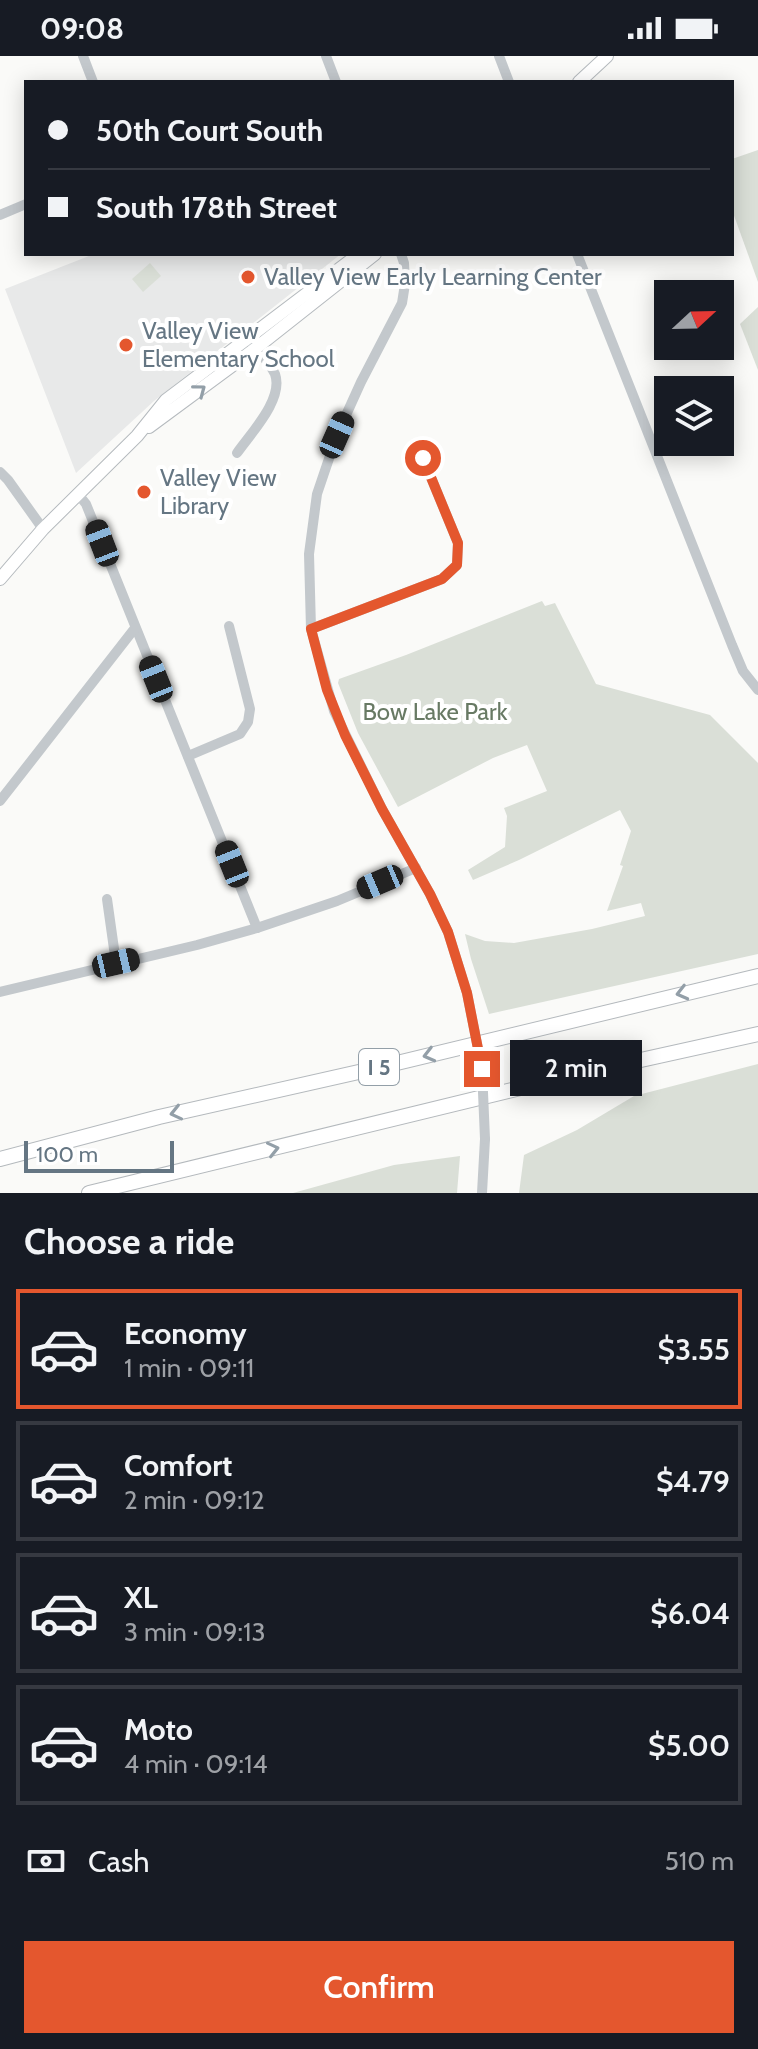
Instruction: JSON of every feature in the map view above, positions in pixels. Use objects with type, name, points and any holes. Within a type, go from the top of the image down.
[{"type":"highway","name":"I 5","points":[[0,1159],[159,1117],[758,976]]},
{"type":"highway","name":"I 5","points":[[89,1193],[582,1073],[758,1034]]},
{"type":"main road","points":[[581,80],[607,56]]},
{"type":"main road","points":[[252,343],[357,256]]},
{"type":"main road","points":[[0,579],[43,529],[137,436],[166,400],[252,343],[372,256]]},
{"type":"street","points":[[83,56],[92,80]]},
{"type":"street","points":[[326,56],[335,80]]},
{"type":"street","points":[[499,56],[508,80]]},
{"type":"street","points":[[0,215],[24,205]]},
{"type":"street","points":[[402,256],[405,284],[402,303],[337,435],[317,494],[309,554],[311,629],[327,690],[345,735],[448,932],[467,993],[482,1069],[485,1139],[482,1193]]},
{"type":"street","points":[[578,256],[732,645],[743,671],[758,690]]},
{"type":"street","points":[[237,453],[268,409],[276,391],[274,371],[252,343]]},
{"type":"street","points":[[311,629],[442,579],[457,565],[458,543],[423,458]]},
{"type":"street","points":[[0,472],[43,529]]},
{"type":"street","points":[[78,494],[88,507],[257,928]]},
{"type":"street","points":[[188,756],[240,734],[248,722],[250,709],[229,626]]},
{"type":"street","points":[[0,801],[135,628]]},
{"type":"street","points":[[0,992],[257,928],[337,901],[416,868]]},
{"type":"street","points":[[107,899],[116,963]]},
{"type":"shaded area","name":"Valley View Elementary School","points":[[89,256],[338,256],[154,401],[76,473],[5,289]]},
{"type":"green space","points":[[758,150],[758,282],[734,216],[734,158]]},
{"type":"green space","points":[[150,263],[161,276],[143,292],[132,279]]},
{"type":"green space","points":[[758,307],[758,370],[740,324]]},
{"type":"green space","name":"Bow Lake Park","points":[[542,601],[545,606],[555,603],[596,684],[710,715],[758,763],[758,954],[489,1014],[465,934],[485,941],[514,943],[645,916],[641,903],[607,911],[631,831],[620,810],[473,880],[468,870],[505,847],[507,816],[504,808],[547,791],[527,745],[493,758],[398,807],[358,733],[338,683],[339,679]]},
{"type":"green space","points":[[758,1064],[758,1193],[519,1193],[524,1155],[577,1130],[634,1096]]},
{"type":"green space","points":[[460,1156],[457,1193],[293,1193],[394,1165]]},
{"type":"place","name":"Valley View Early Learning Center","points":[[248,277]]},
{"type":"place","name":"Valley View Elementary School","points":[[126,345]]},
{"type":"place","name":"Valley View Library","points":[[144,492]]},
{"type":"route","points":[[423,458],[458,543],[457,565],[442,579],[311,629],[334,711],[448,932],[467,993],[482,1069]]}]
